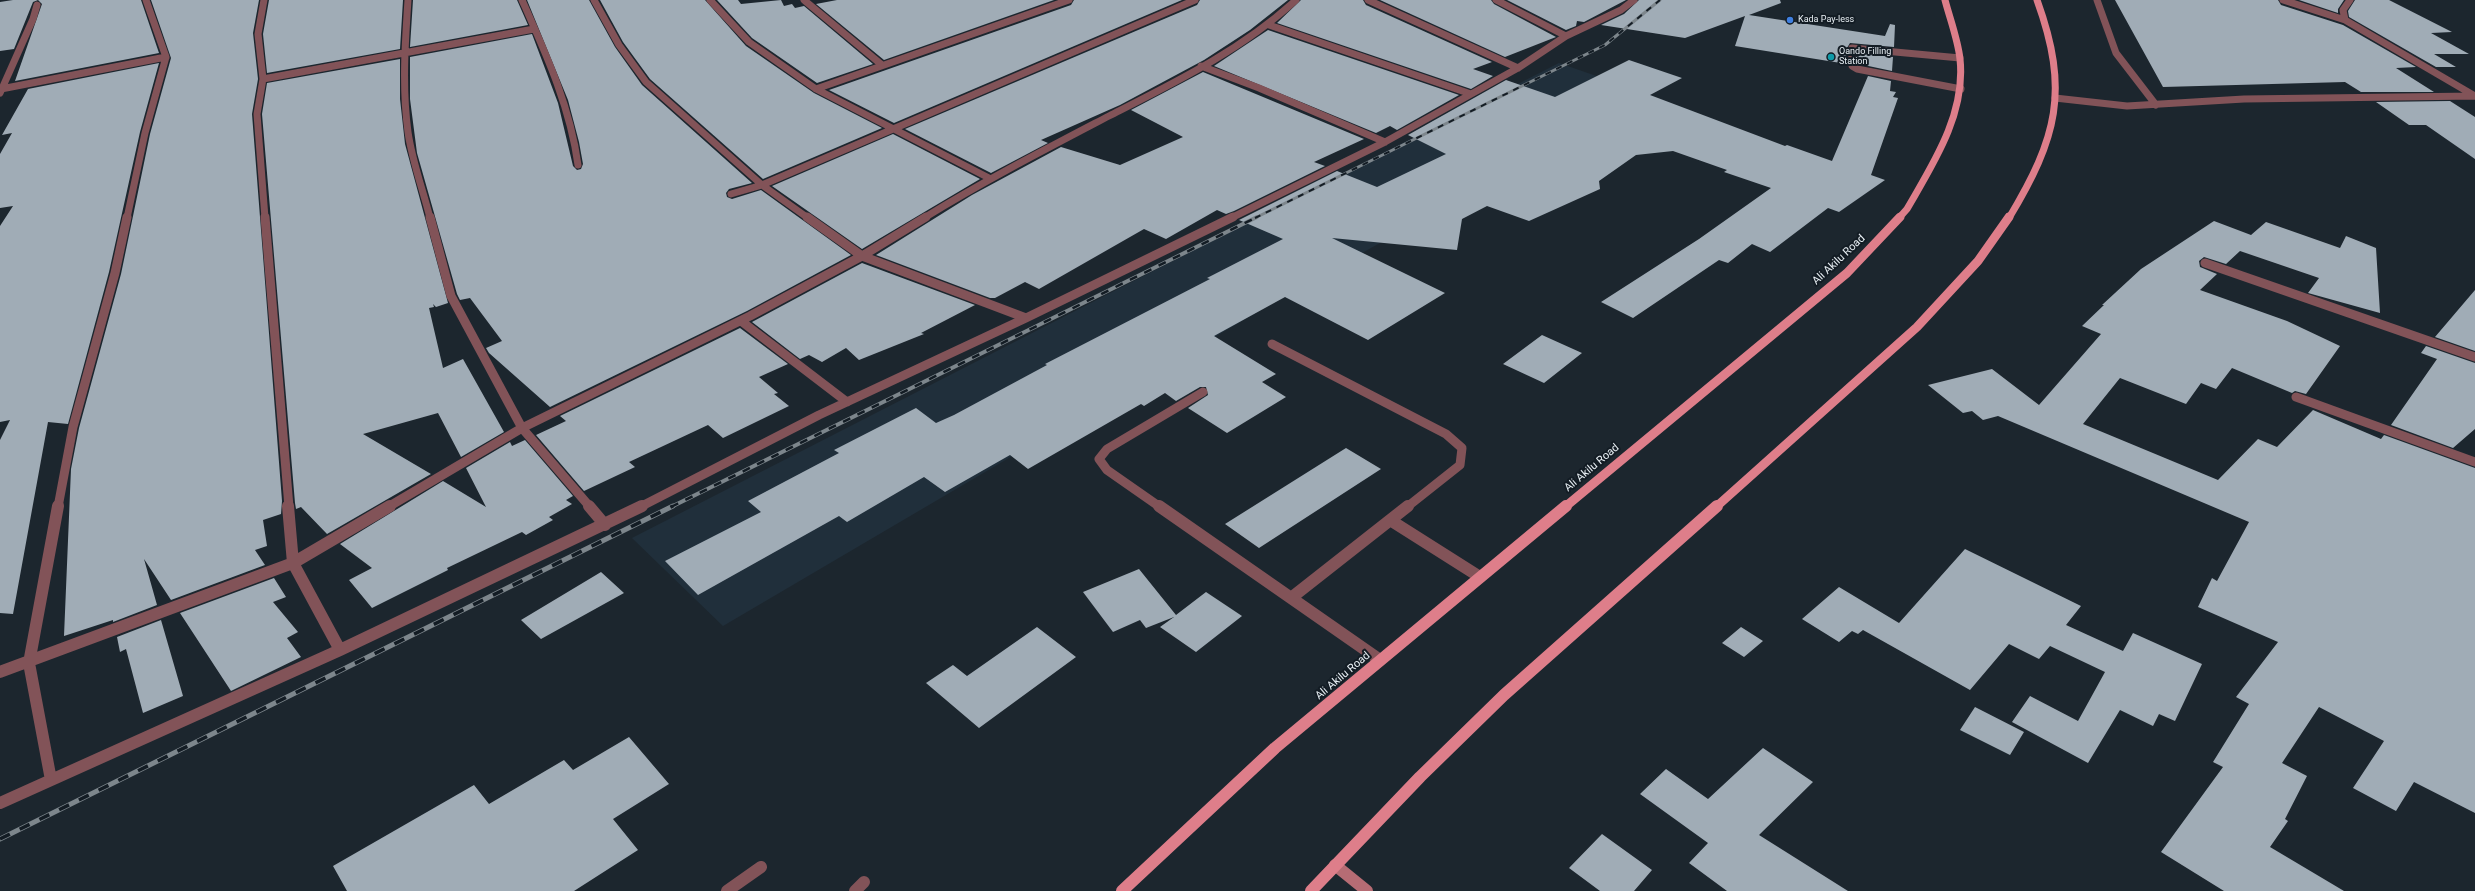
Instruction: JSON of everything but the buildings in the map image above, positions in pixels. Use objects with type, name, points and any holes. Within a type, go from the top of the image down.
[{"type":"main road","name":"Ali Akilu Road","points":[[1122,891],[1275,748],[1847,273],[1907,209],[1944,145],[1961,89],[1960,58],[1945,0]]},
{"type":"main road","points":[[1312,891],[1381,816],[1532,669],[1854,386],[1936,309],[1988,248],[2024,194],[2047,145],[2055,98],[2054,61],[2048,25],[2037,0]]},
{"type":"street","points":[[51,780],[29,663],[73,427],[115,273],[145,132],[166,57],[146,0]]},
{"type":"street","points":[[264,0],[258,34],[264,79],[256,114],[293,563],[340,650]]},
{"type":"street","points":[[408,0],[404,53],[410,152],[418,171],[451,296],[522,428],[606,525]]},
{"type":"street","points":[[522,0],[559,83],[574,134],[578,165]]},
{"type":"street","points":[[594,0],[619,45],[646,82],[762,185],[862,256],[1026,318]]},
{"type":"street","points":[[710,0],[749,42],[816,90],[989,178]]},
{"type":"street","points":[[806,0],[882,65]]},
{"type":"street","points":[[816,90],[882,65],[1069,0]]},
{"type":"street","points":[[731,194],[762,185],[895,129],[1165,11],[1196,0]]},
{"type":"street","points":[[0,672],[29,663],[293,563],[522,428],[741,321],[862,256],[989,178],[1172,84],[1270,25],[1296,0]]},
{"type":"street","points":[[1368,0],[1518,68]]},
{"type":"street","points":[[1496,0],[1566,36]]},
{"type":"street","points":[[0,803],[340,650],[606,525],[847,402],[1026,318],[1385,142],[1518,68],[1566,36],[1621,10],[1634,0]]},
{"type":"street","points":[[2097,0],[2116,53],[2133,78],[2156,105]]},
{"type":"street","points":[[2282,0],[2345,20],[2475,96]]},
{"type":"street","points":[[2345,20],[2344,10],[2350,0]]},
{"type":"street","points":[[1,92],[33,19],[37,5]]},
{"type":"street","points":[[1270,25],[1471,94]]},
{"type":"street","points":[[264,79],[534,29]]},
{"type":"street","points":[[1960,58],[1856,47],[1852,48],[1852,66],[1858,69],[1961,89]]},
{"type":"street","points":[[1,92],[166,57]]},
{"type":"street","points":[[1201,66],[1259,88],[1385,142]]},
{"type":"street","points":[[2055,98],[2094,104],[2127,106],[2244,99],[2475,96]]},
{"type":"street","points":[[2205,263],[2475,357]]},
{"type":"street","points":[[741,321],[847,402]]},
{"type":"street","points":[[1272,344],[1446,434],[1462,448],[1460,465],[1291,598]]},
{"type":"street","points":[[1203,392],[1107,448],[1099,459],[1107,470],[1380,660]]},
{"type":"street","points":[[2296,397],[2475,462]]},
{"type":"street","points":[[1390,520],[1480,577]]},
{"type":"street","points":[[1335,865],[1367,891]]},
{"type":"street","points":[[727,891],[761,867]]},
{"type":"shaded area","points":[[1559,63],[1648,94],[1281,298],[723,626],[632,538]]},
{"type":"railway","points":[[1255,218],[1605,45],[1660,0]]},
{"type":"railway","points":[[671,507],[1257,217]]},
{"type":"railway","points":[[0,839],[673,506]]},
{"type":"place","name":"Kada Pay-less","points":[[1790,20]]},
{"type":"place","name":"Oando Filling Station","points":[[1831,57]]}]
